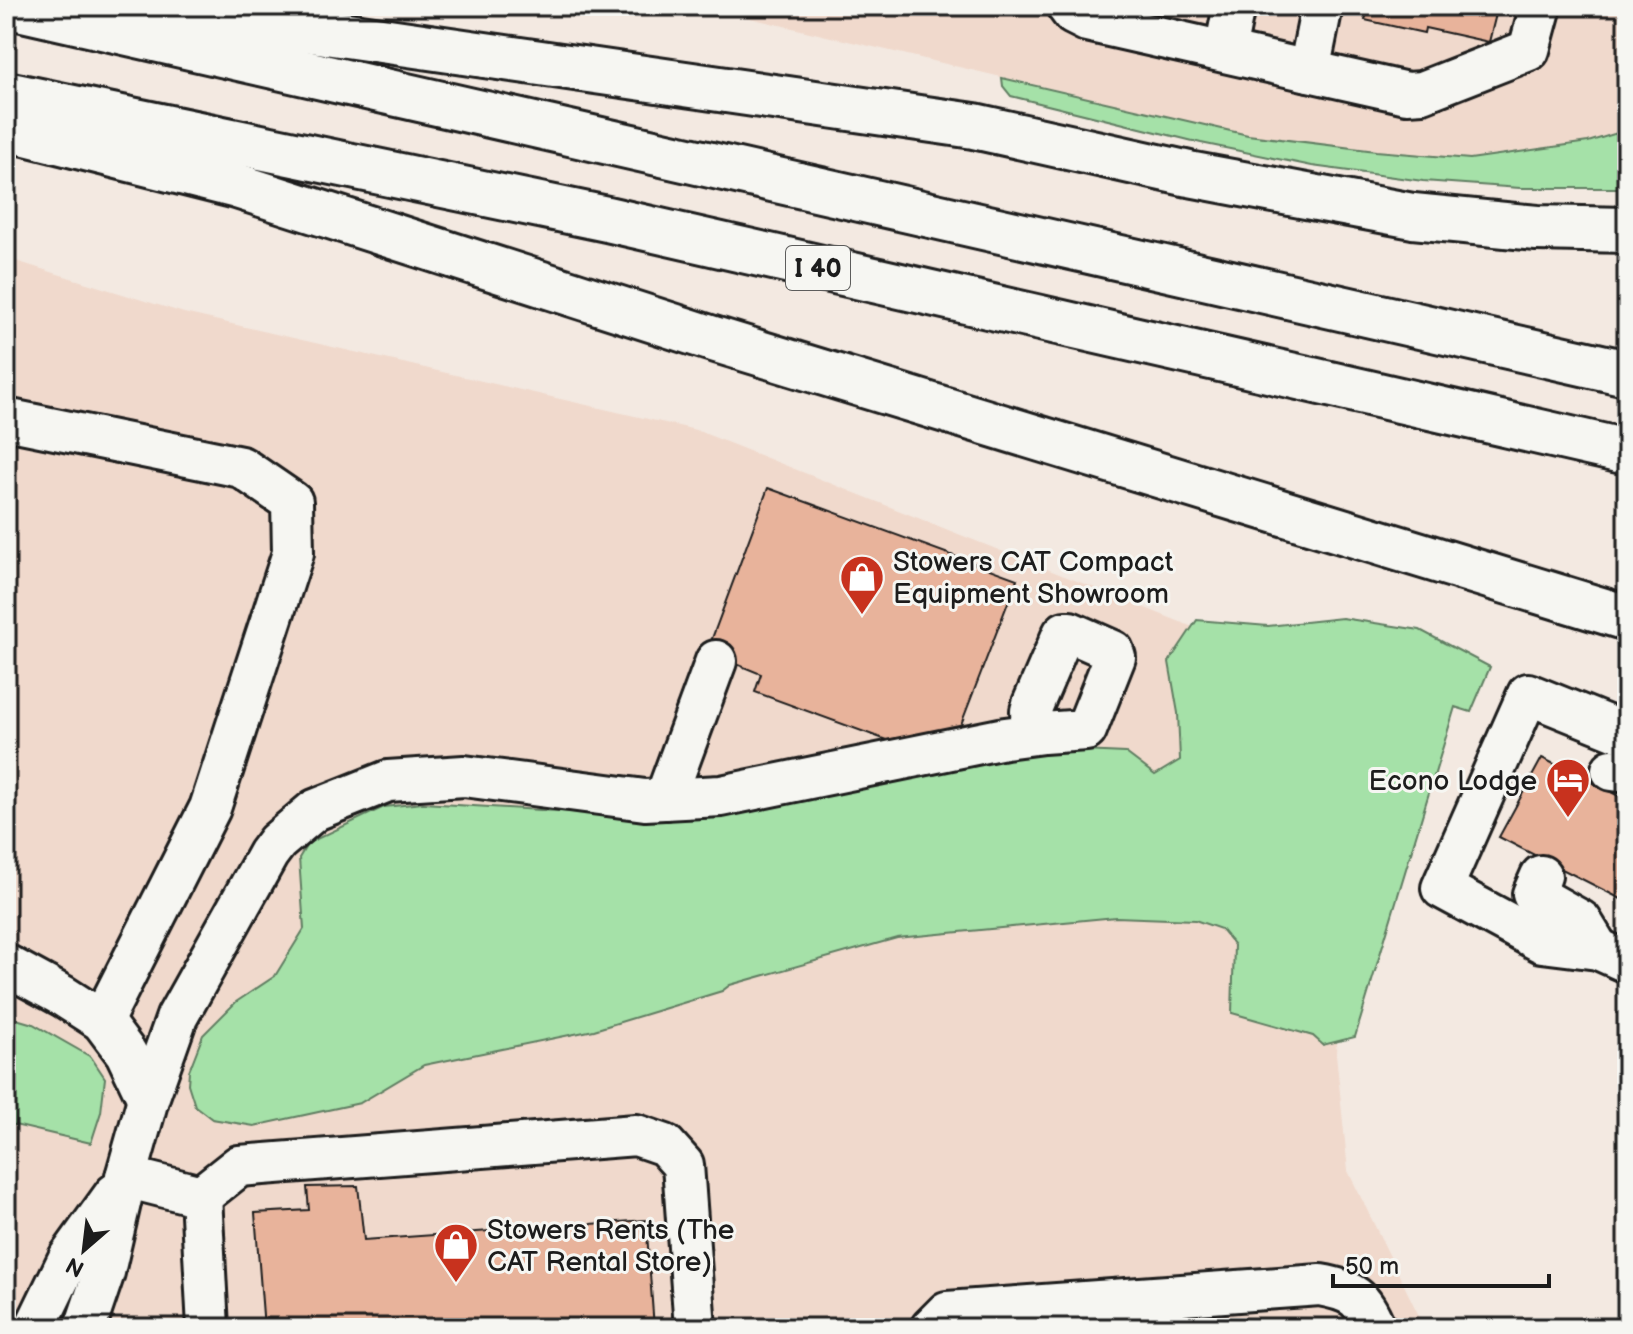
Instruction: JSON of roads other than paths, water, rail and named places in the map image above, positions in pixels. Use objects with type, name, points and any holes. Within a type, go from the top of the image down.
[{"type":"highway","points":[[10,6],[1627,373]]},
{"type":"highway","points":[[166,6],[974,126],[1189,174],[1413,216],[1537,228],[1627,230]]},
{"type":"highway","name":"I 40","points":[[6,94],[607,219],[1627,452]]},
{"type":"highway","points":[[6,128],[237,186],[710,338],[1627,618]]},
{"type":"lane","points":[[1067,6],[1073,14],[1087,21],[1407,93],[1422,92],[1529,50],[1541,6]]},
{"type":"lane","points":[[1225,51],[1234,6]]},
{"type":"lane","points":[[1309,71],[1322,6]]},
{"type":"lane","points":[[6,419],[241,467],[292,502],[293,553],[210,808],[102,1021]]},
{"type":"lane","points":[[665,799],[716,661]]},
{"type":"lane","points":[[1612,955],[1542,942],[1442,888],[1528,694],[1627,734]]},
{"type":"lane","points":[[85,1328],[104,1272],[148,1099],[177,1017],[268,854],[277,842],[315,810],[388,781],[464,776],[645,800],[721,796],[1032,734]]},
{"type":"lane","points":[[1541,876],[1533,894],[1581,921],[1612,955]]},
{"type":"lane","points":[[6,965],[102,1021],[126,1053],[148,1099]]},
{"type":"lane","points":[[201,1196],[239,1166],[636,1135],[665,1145],[683,1165],[695,1328]]},
{"type":"lane","points":[[126,1177],[201,1196]]},
{"type":"lane","points":[[35,1328],[69,1258],[126,1177]]},
{"type":"lane","points":[[201,1196],[208,1328]]},
{"type":"lane","points":[[931,1328],[947,1312],[1320,1285],[1343,1289],[1366,1306],[1375,1328]]},
{"type":"place","name":"Stowers CAT Compact Equipment Showroom","points":[[862,616]]},
{"type":"place","name":"Econo Lodge","points":[[1568,819]]},
{"type":"place","name":"Stowers Rents (The CAT Rental Store)","points":[[456,1284]]}]
